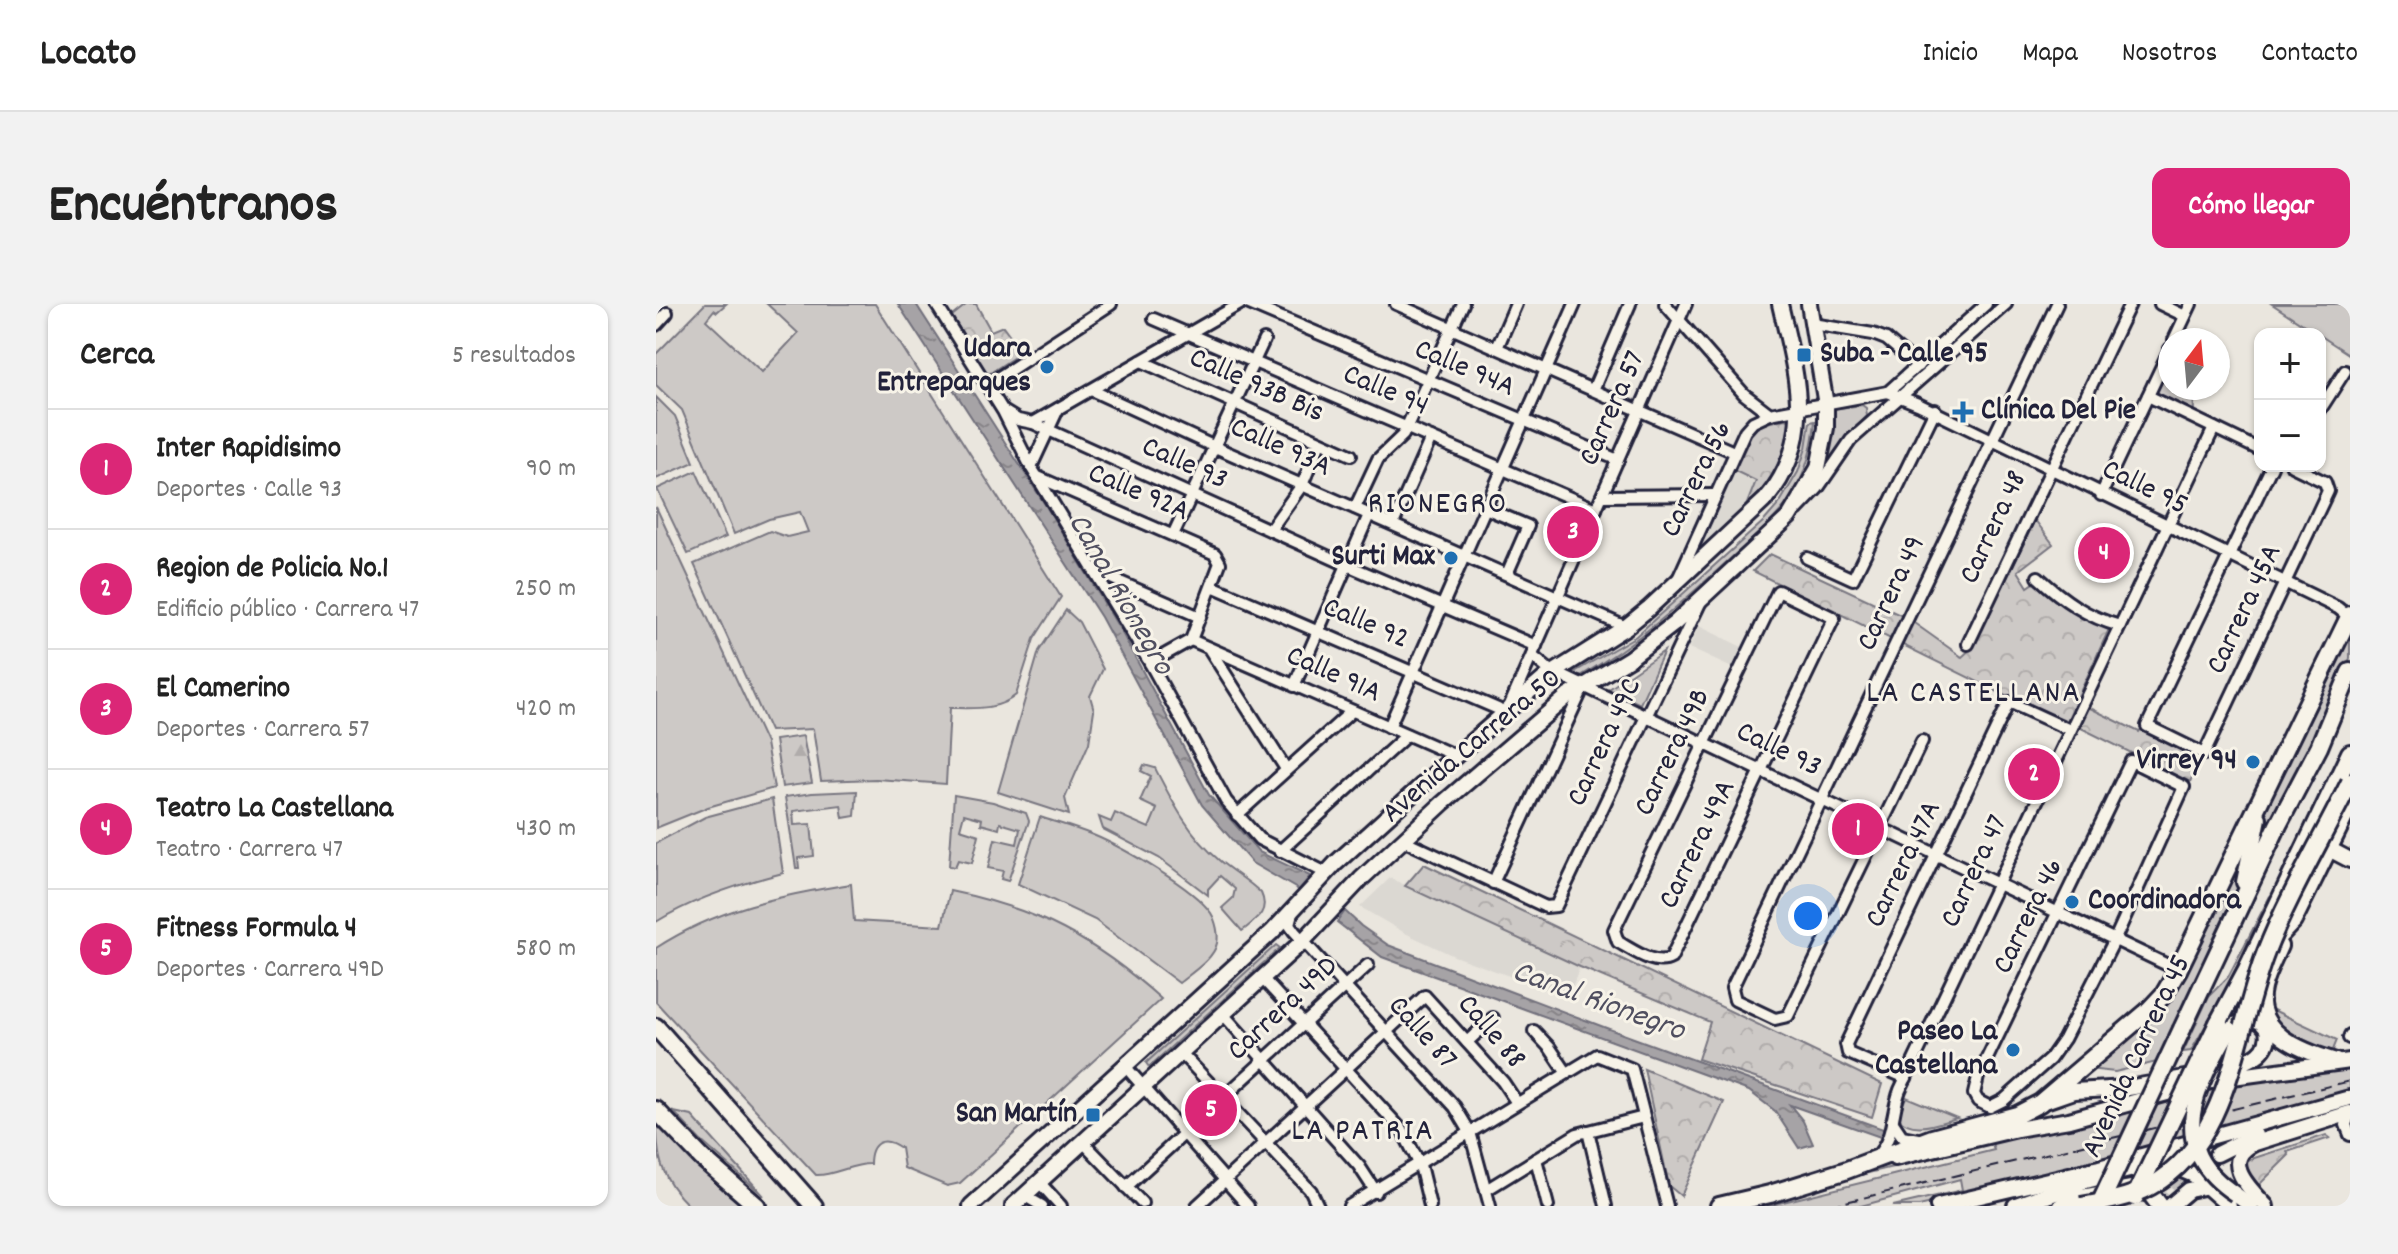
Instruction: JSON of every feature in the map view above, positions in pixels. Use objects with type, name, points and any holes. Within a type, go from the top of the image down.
[{"type":"highway","name":"Avenida Carrera 45","points":[[1719,1206],[1844,1171],[1932,1138],[2005,1120],[2040,1103],[2148,1011],[2164,994],[2178,970],[2350,613]]},
{"type":"highway","name":"Avenida Carrera 45","points":[[2099,1206],[2278,825],[2324,737],[2350,672]]},
{"type":"highway","name":"Avenida Carrera 45","points":[[2131,1206],[2224,1026],[2247,969],[2350,753]]},
{"type":"highway","points":[[2081,1206],[2121,1198],[2151,1186],[2181,1162],[2212,1117],[2239,1049],[2267,948],[2350,782]]},
{"type":"highway","points":[[2235,917],[2263,797]]},
{"type":"highway","name":"Avenida Carrera 45","points":[[2247,969],[2284,934],[2293,921],[2338,841],[2350,805]]},
{"type":"highway","points":[[656,1027],[814,1206]]},
{"type":"highway","points":[[656,1110],[757,1206]]},
{"type":"highway","points":[[2016,1206],[2078,1184]]},
{"type":"highway","points":[[2062,1206],[2070,1200],[2136,1188],[2151,1194],[2160,1206]]},
{"type":"main road","name":"Avenida Carrera 50","points":[[971,1206],[1293,911],[1326,873],[1504,709],[1554,672],[1626,627],[1739,526],[1777,487],[1794,449],[1800,410],[1780,304]]},
{"type":"main road","points":[[1789,517],[1818,468],[1825,437],[1826,405],[1809,304]]},
{"type":"main road","name":"Avenida Carrera 50","points":[[1013,1206],[1303,941],[1353,886],[1529,726],[1584,686],[1641,651],[1789,517]]},
{"type":"main road","points":[[2338,841],[2350,860]]},
{"type":"main road","name":"Avenida Carrera 45","points":[[2232,1200],[2201,1159],[2193,1137],[2192,1112],[2224,1026],[2247,1000],[2293,921]]},
{"type":"main road","points":[[2280,946],[2262,993],[2268,1020],[2292,1046],[2345,1062]]},
{"type":"main road","points":[[2223,1070],[2256,1056],[2269,1037],[2261,1022],[2251,1018],[2224,1026]]},
{"type":"main road","points":[[2040,1103],[2074,1091],[2149,1085],[2250,1066],[2345,1062]]},
{"type":"main road","points":[[1844,1171],[2129,1105],[2218,1079],[2345,1062]]},
{"type":"main road","points":[[2035,1126],[2149,1085]]},
{"type":"main road","points":[[1938,1206],[2099,1168],[2350,1100]]},
{"type":"main road","points":[[2217,1154],[2250,1136],[2350,1100]]},
{"type":"main road","points":[[2266,1206],[2247,1187],[2240,1172],[2239,1159],[2246,1147],[2350,1113]]},
{"type":"main road","points":[[1978,1197],[2078,1184],[2186,1154],[2244,1127]]},
{"type":"main road","points":[[2157,1163],[2187,1171],[2232,1200],[2251,1206]]},
{"type":"main road","points":[[2170,1206],[2189,1190],[2208,1186]]},
{"type":"street","points":[[936,304],[1003,411],[1034,472],[1150,663],[1199,754],[1237,815],[1259,839],[1326,873]]},
{"type":"street","points":[[987,385],[1111,304]]},
{"type":"street","points":[[1212,304],[1219,316]]},
{"type":"street","points":[[1033,423],[1240,304]]},
{"type":"street","name":"Calle 94A","points":[[1249,304],[1618,460]]},
{"type":"street","points":[[1355,508],[1378,459],[1398,442],[1407,427],[1463,304]]},
{"type":"street","points":[[1497,348],[1516,304]]},
{"type":"street","points":[[1389,727],[1575,304]]},
{"type":"street","points":[[1593,390],[1630,304]]},
{"type":"street","points":[[1665,304],[1744,394],[1770,414]]},
{"type":"street","name":"Carrera 57","points":[[1504,709],[1534,651],[1686,304]]},
{"type":"street","points":[[1826,405],[1888,392],[1986,304]]},
{"type":"street","name":"Avenida Carrera 50","points":[[1789,517],[1818,488],[1843,448],[2006,304]]},
{"type":"street","name":"Carrera 49","points":[[1880,827],[1788,1016],[1775,1019],[1735,1000],[1731,992],[2057,304]]},
{"type":"street","name":"Carrera 48","points":[[1968,644],[2130,304]]},
{"type":"street","points":[[2160,304],[2185,316]]},
{"type":"street","points":[[2180,328],[2191,304]]},
{"type":"street","points":[[1402,305],[1734,452]]},
{"type":"street","points":[[656,325],[667,313]]},
{"type":"street","name":"Calle 94","points":[[1154,319],[1596,509]]},
{"type":"street","points":[[1812,324],[1886,339],[1918,366]]},
{"type":"street","points":[[1173,535],[1264,340]]},
{"type":"street","name":"Calle 93B Bis","points":[[1141,361],[1351,455]]},
{"type":"street","points":[[2326,393],[2345,371]]},
{"type":"street","points":[[2102,493],[2158,375]]},
{"type":"street","name":"Calle 93A","points":[[1091,390],[1626,627]]},
{"type":"street","name":"Calle 95","points":[[1888,392],[1934,411],[2350,613]]},
{"type":"street","points":[[2148,396],[2254,447]]},
{"type":"street","points":[[1857,400],[1870,410],[1867,425]]},
{"type":"street","name":"Carrera 56","points":[[1675,585],[1748,426],[1770,414],[1826,405]]},
{"type":"street","points":[[1034,472],[1059,407]]},
{"type":"street","name":"Calle 93","points":[[1003,411],[1442,605],[1534,651],[1554,672],[2178,970]]},
{"type":"street","points":[[1807,558],[1853,579],[1934,411]]},
{"type":"street","name":"Carrera 47","points":[[1872,1160],[1884,1148],[1894,1108],[1906,1078],[2214,428]]},
{"type":"street","points":[[1393,524],[1431,438]]},
{"type":"street","points":[[1270,530],[1302,485],[1320,442]]},
{"type":"street","name":"Calle 92A","points":[[1034,472],[1215,554],[1220,563],[1212,586]]},
{"type":"street","points":[[2230,554],[2269,472]]},
{"type":"street","name":"Carrera 45A","points":[[2230,554],[2147,726],[2204,754],[2328,486],[2304,472]]},
{"type":"street","points":[[1602,496],[1714,495]]},
{"type":"street","points":[[1485,508],[1528,526],[1507,574]]},
{"type":"street","points":[[1294,686],[1369,515]]},
{"type":"street","points":[[1095,571],[1200,617]]},
{"type":"street","points":[[2038,577],[2079,610],[2120,626]]},
{"type":"street","points":[[1150,663],[1191,640],[1212,586]]},
{"type":"street","name":"Calle 92","points":[[1212,586],[1504,709]]},
{"type":"street","name":"Carrera 49B","points":[[1667,961],[1657,961],[1618,942],[1614,930],[1778,591],[1834,618]]},
{"type":"street","name":"Carrera 49C","points":[[1493,883],[1546,907],[1553,908],[1558,902],[1703,598]]},
{"type":"street","name":"Carrera 49A","points":[[1667,961],[1834,618]]},
{"type":"street","name":"Calle 91A","points":[[1191,640],[1456,756]]},
{"type":"street","points":[[1209,648],[1286,769]]},
{"type":"street","points":[[1403,840],[1493,883],[1584,686]]},
{"type":"street","name":"Carrera 47A","points":[[1906,1078],[1848,1053],[1846,1049],[1936,854],[2009,702],[2070,730]]},
{"type":"street","points":[[1237,815],[1352,711]]},
{"type":"street","points":[[1280,851],[1407,735]]},
{"type":"street","points":[[1880,827],[1922,741]]},
{"type":"street","name":"Carrera 46","points":[[2131,761],[2184,787],[2115,939],[2064,1039],[2050,1059],[1998,1104],[1990,1107],[1983,1105],[1974,1094],[1978,1077],[2131,761]]},
{"type":"street","name":"Calle 87","points":[[1293,911],[1289,924],[1303,941],[1455,1107],[1470,1132],[1490,1206]]},
{"type":"street","name":"Carrera 49D","points":[[1126,1187],[1368,965]]},
{"type":"street","points":[[1262,978],[1402,1130],[1420,1165],[1430,1206]]},
{"type":"street","name":"Calle 88","points":[[1387,1032],[1425,996],[1503,1082],[1517,1103]]},
{"type":"street","points":[[1223,1014],[1359,1166],[1376,1192]]},
{"type":"street","points":[[1467,1042],[1493,1018]]},
{"type":"street","points":[[1534,1031],[1566,1072]]},
{"type":"street","points":[[1197,1206],[1387,1032]]},
{"type":"street","points":[[1181,1053],[1311,1191],[1318,1206]]},
{"type":"street","points":[[1349,1206],[1597,1055],[1632,1069],[1667,1206]]},
{"type":"street","points":[[1125,1066],[1248,1206]]},
{"type":"street","points":[[2350,1113],[2346,1125],[2350,1135]]},
{"type":"street","points":[[1486,1190],[1577,1134],[1644,1117]]},
{"type":"street","points":[[1892,1121],[1902,1136],[1932,1138]]},
{"type":"street","points":[[1588,1131],[1606,1206]]},
{"type":"street","points":[[1084,1143],[1142,1203]]},
{"type":"street","points":[[1536,1159],[1548,1206]]},
{"type":"street","points":[[1040,1183],[1061,1206]]},
{"type":"street","points":[[1025,1196],[1042,1206]]},
{"type":"shaded area","points":[[1731,469],[1757,480],[1744,511],[1695,553]]},
{"type":"shaded area","points":[[1699,626],[1742,647],[1732,668],[1689,648]]},
{"type":"shaded area","points":[[1390,878],[1580,967],[1568,997],[1454,956],[1360,907]]},
{"type":"green space","points":[[705,304],[726,304],[717,312],[714,310],[706,320],[762,372],[798,333],[767,304],[875,304],[1061,597],[1034,639],[1016,695],[993,706],[950,708],[946,784],[876,779],[821,781],[813,729],[770,731],[694,564],[770,531],[787,537],[808,532],[800,512],[769,519],[734,534],[682,410],[656,385],[656,354]]},
{"type":"green space","points":[[967,304],[976,304],[991,331],[1003,326],[1022,352],[987,375],[952,316]]},
{"type":"green space","points":[[2272,304],[2350,304],[2350,355],[2326,339],[2326,328],[2309,328]]},
{"type":"green space","points":[[656,397],[675,416],[694,462],[656,479]]},
{"type":"green space","points":[[2168,400],[2194,400],[2194,412]]},
{"type":"green space","points":[[1862,405],[1866,408],[1867,416],[1835,451],[1814,484],[1831,409]]},
{"type":"green space","points":[[1790,420],[1792,425],[1784,450],[1768,481],[1744,511],[1756,481],[1731,469],[1749,433],[1762,425]]},
{"type":"green space","points":[[1815,421],[1803,474],[1795,491],[1774,518],[1659,622],[1601,664],[1579,677],[1573,673],[1636,636],[1765,520],[1779,504],[1798,472],[1810,422]]},
{"type":"green space","points":[[696,471],[726,537],[688,554],[657,489]]},
{"type":"green space","points":[[656,507],[766,743],[774,788],[708,807],[656,828]]},
{"type":"green space","points":[[2035,520],[2053,544],[2018,571],[2028,587],[2037,581],[2111,625],[2065,725],[1753,571],[1770,554],[1907,618],[1962,657],[1973,647]]},
{"type":"green space","points":[[1066,610],[1079,622],[1103,669],[1090,696],[1094,710],[1089,743],[1065,798],[1069,815],[998,792],[1039,651]]},
{"type":"green space","points":[[2350,629],[2350,658],[2318,738],[2251,872],[2268,800]]},
{"type":"green space","points":[[1664,651],[1640,704],[1609,689]]},
{"type":"green space","points":[[2088,707],[2201,758],[2190,782],[2079,727]]},
{"type":"green space","points":[[803,736],[812,783],[782,787],[775,740]]},
{"type":"green space","points":[[1144,765],[1155,768],[1175,806],[1209,851],[1261,893],[1263,910],[1242,931],[1222,908],[1233,898],[1235,889],[1220,876],[1208,889],[1208,895],[1159,858],[1103,829],[1099,817],[1111,822],[1115,813],[1149,828],[1157,809],[1140,801],[1151,776],[1141,771]]},
{"type":"green space","points":[[857,791],[855,816],[843,818],[841,805],[793,811],[794,825],[811,824],[814,856],[798,858],[799,868],[796,868],[785,797]]},
{"type":"green space","points":[[954,795],[993,802],[1026,813],[1029,821],[1008,881],[1001,879],[1003,871],[988,868],[995,839],[1017,844],[1020,829],[1000,823],[999,829],[981,824],[982,819],[964,814],[960,829],[979,835],[972,863],[958,860],[955,867],[949,866]]},
{"type":"green space","points":[[772,799],[783,873],[718,893],[656,922],[656,843],[705,817]]},
{"type":"green space","points":[[1040,817],[1106,841],[1139,858],[1189,892],[1211,913],[1214,920],[1218,940],[1211,955],[1179,983],[1095,920],[1018,884]]},
{"type":"green space","points":[[2253,825],[2241,880],[2213,939],[2184,1015],[2157,1062],[2115,1072],[2088,1069],[2142,1024]]},
{"type":"green space","points":[[1424,864],[1882,1084],[1872,1117],[1698,1059],[1710,1022],[1580,967],[1405,886]]},
{"type":"green space","points":[[851,884],[854,921],[942,926],[950,891],[1038,917],[1112,959],[1161,999],[960,1183],[947,1186],[904,1168],[901,1148],[889,1142],[875,1146],[870,1164],[816,1175],[656,1002],[656,948],[702,923],[750,906]]},
{"type":"green space","points":[[2270,896],[2224,994],[2191,1051],[2183,1052],[2209,996],[2228,977]]},
{"type":"green space","points":[[1276,945],[1280,948],[1149,1067],[1146,1063]]},
{"type":"green space","points":[[2271,1009],[2337,1040],[2333,1050],[2313,1048],[2296,1040],[2282,1027]]},
{"type":"green space","points":[[2350,1067],[2350,1092],[2100,1164],[1919,1206],[1893,1206],[1962,1190],[1960,1179],[1861,1206],[1767,1206],[1994,1150],[1992,1143],[1835,1181],[1875,1168],[2219,1084]]},
{"type":"green space","points":[[1644,1069],[1724,1102],[1681,1196],[1669,1186]]},
{"type":"green space","points":[[1906,1097],[1957,1118],[1926,1126],[1910,1125],[1898,1117]]},
{"type":"green space","points":[[674,1112],[692,1116],[764,1196],[700,1140]]},
{"type":"green space","points":[[657,1119],[748,1206],[689,1206],[672,1187],[662,1167]]},
{"type":"green space","points":[[2326,1135],[2330,1138],[2287,1152],[2289,1155],[2256,1188],[2246,1172],[2245,1161]]},
{"type":"water","points":[[898,304],[916,304],[1046,506],[1121,631],[1209,795],[1259,852],[1310,876],[1299,890],[1252,863],[1202,805],[1101,617]]},
{"type":"water","points":[[1345,911],[1388,945],[1886,1130],[1883,1138],[1790,1105],[1803,1121],[1813,1144],[1799,1148],[1775,1111],[1749,1091],[1382,957],[1337,922]]},
{"type":"tunnel","points":[[2161,1206],[2181,1182],[2200,1167]]},
{"type":"railway","points":[[1829,1206],[2350,1081]]},
{"type":"place","name":"Suba - Calle 95","points":[[1804,355]]},
{"type":"place","name":"Udara Entreparques","points":[[1047,367]]},
{"type":"place","name":"Clínica Del Pie","points":[[1963,412]]},
{"type":"place","name":"El Camerino","points":[[1573,532]]},
{"type":"place","name":"Teatro La Castellana","points":[[2104,553]]},
{"type":"place","name":"Surti Max","points":[[1451,558]]},
{"type":"place","name":"Virrey 94","points":[[2253,762]]},
{"type":"place","name":"Region de Policia No.1","points":[[2034,774]]},
{"type":"place","name":"Inter Rapidisimo","points":[[1858,829]]},
{"type":"place","name":"Coordinadora","points":[[2072,902]]},
{"type":"place","name":"Paseo La Castellana","points":[[2013,1050]]},
{"type":"place","name":"Fitness Formula 4","points":[[1211,1110]]},
{"type":"place","name":"San Martín","points":[[1093,1115]]},
{"type":"district","name":"RIONEGRO","points":[[1438,506]]},
{"type":"district","name":"LA CASTELLANA","points":[[1974,695]]},
{"type":"district","name":"LA PATRIA","points":[[1363,1133]]},
{"type":"water label","name":"Canal Rionegro","points":[[1119,595]]},
{"type":"water label","name":"Canal Rionegro","points":[[1598,1003]]}]
